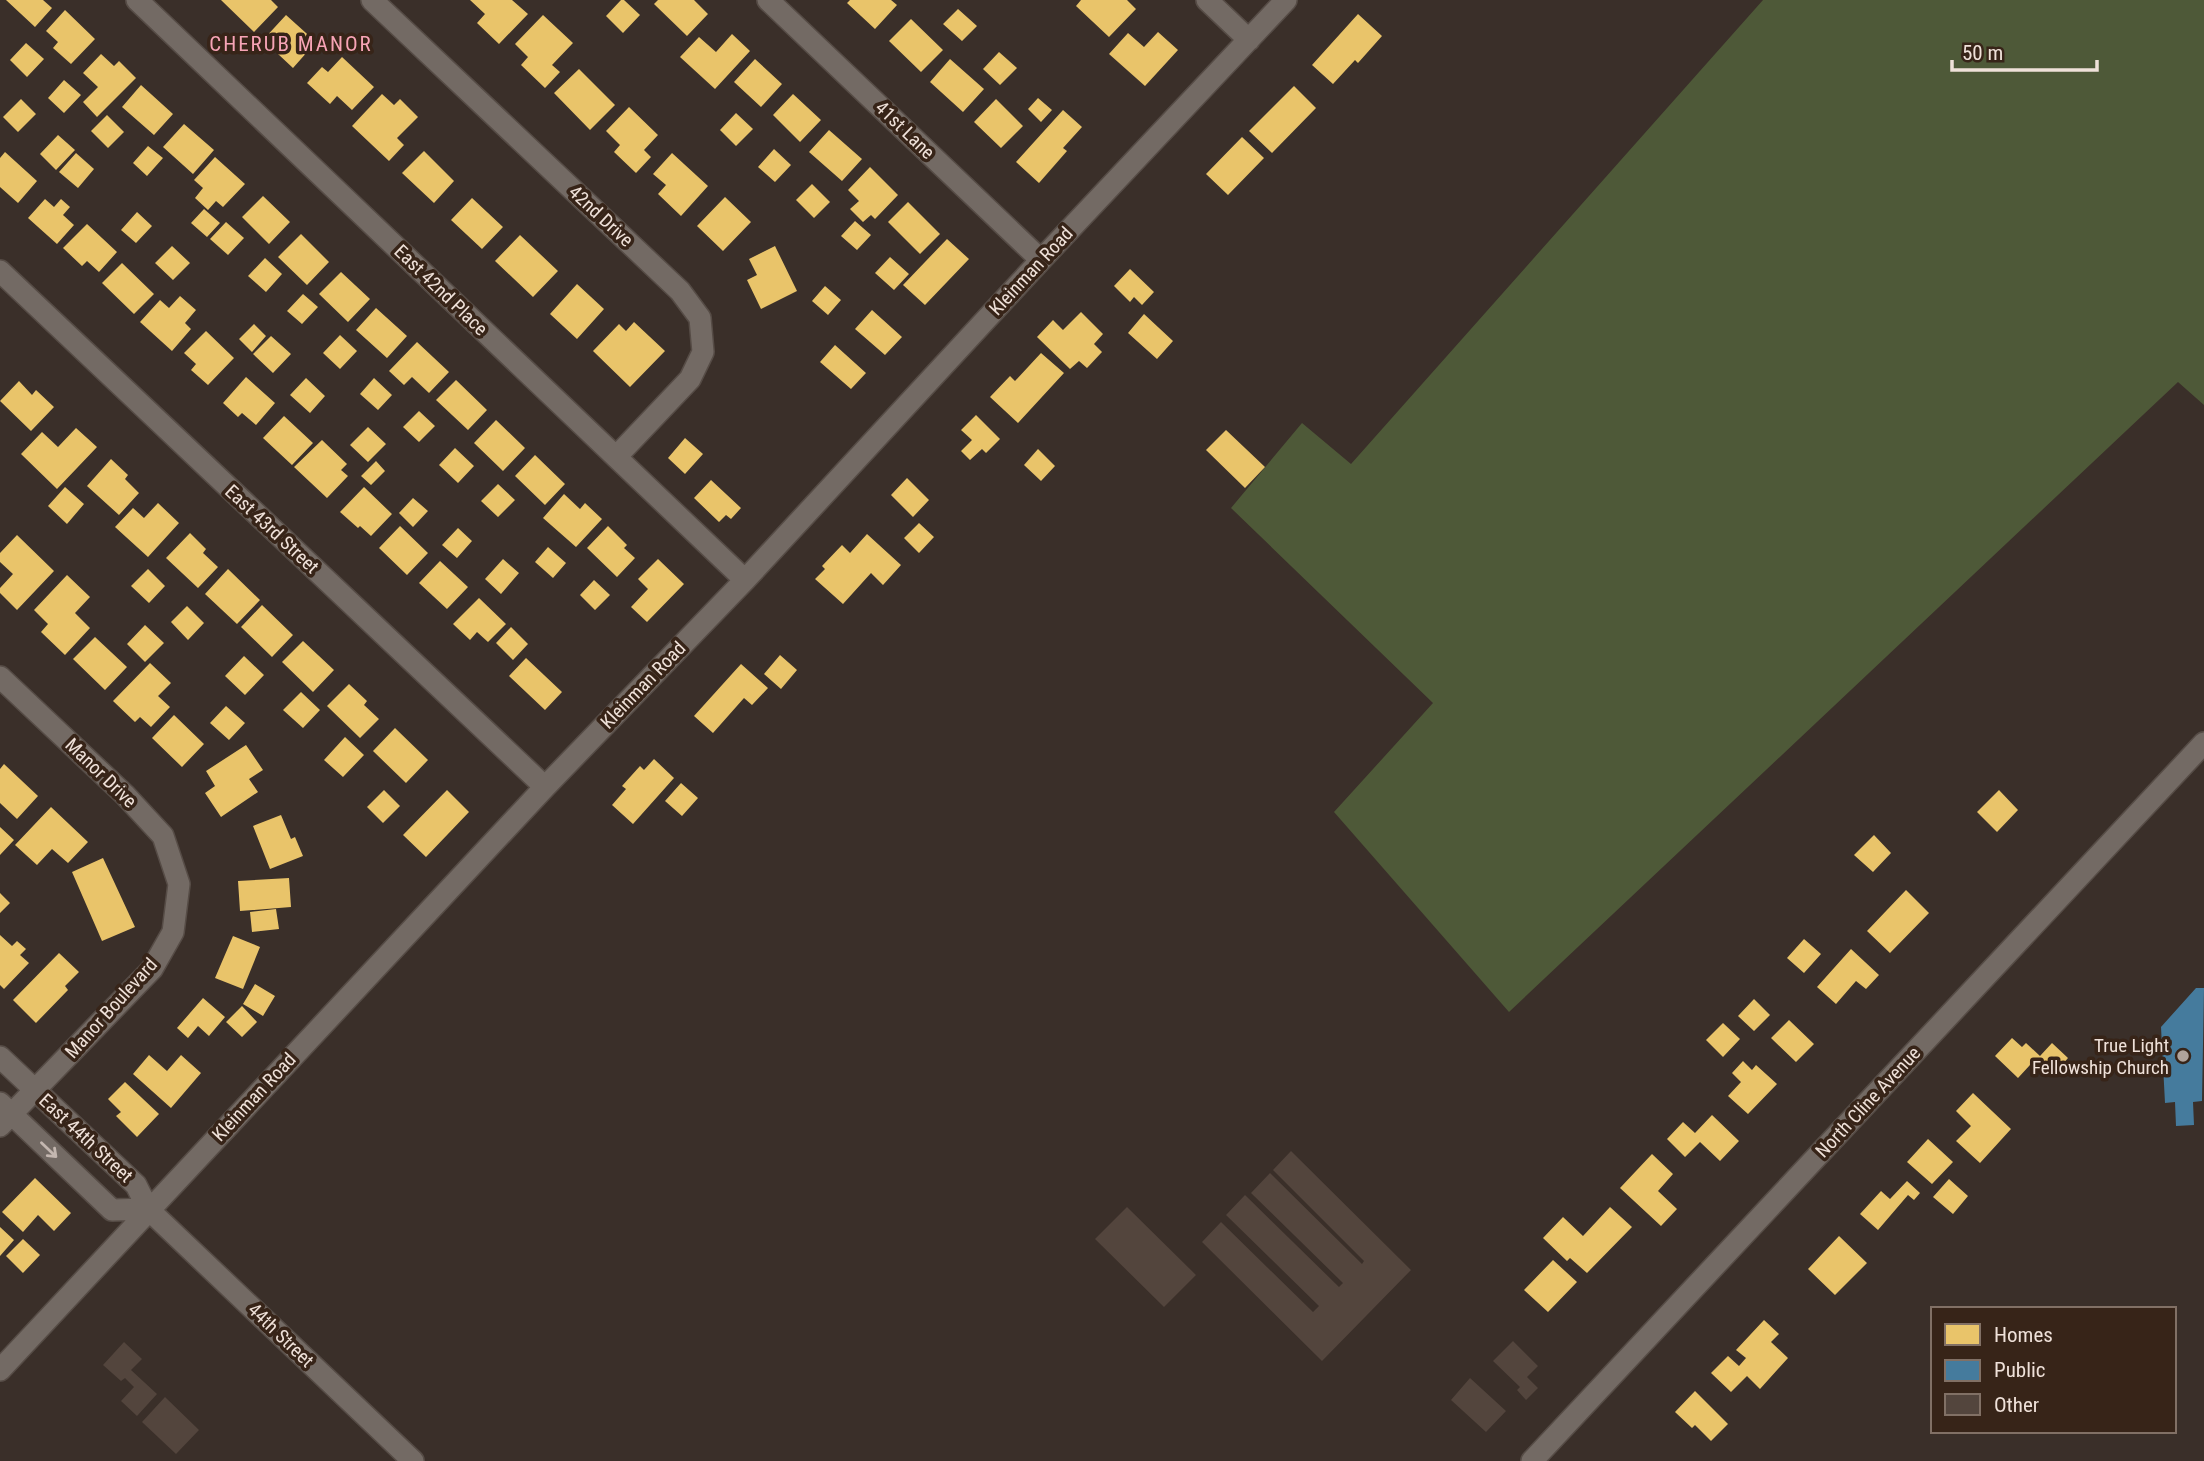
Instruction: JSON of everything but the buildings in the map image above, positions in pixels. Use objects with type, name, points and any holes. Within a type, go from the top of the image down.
[{"type":"street","name":"East 42nd Place","points":[[137,0],[745,580]]},
{"type":"street","name":"42nd Drive","points":[[372,0],[680,290],[700,318],[703,352],[690,379],[616,457]]},
{"type":"street","name":"41st Lane","points":[[768,0],[1041,260]]},
{"type":"street","points":[[1207,0],[1249,40]]},
{"type":"street","name":"Kleinman Road","points":[[0,1370],[545,787],[745,580],[1286,0]]},
{"type":"street","name":"East 43rd Street","points":[[0,271],[545,787]]},
{"type":"street","name":"Manor Drive","points":[[0,677],[125,795],[163,836],[179,884]]},
{"type":"street","name":"North Cline Avenue","points":[[1532,1461],[2204,743]]},
{"type":"street","name":"Manor Boulevard","points":[[4,1114],[35,1090],[152,969],[173,932],[179,884]]},
{"type":"street","name":"East 44th Street","points":[[0,1057],[136,1185],[148,1209],[112,1210],[4,1114]]},
{"type":"street","name":"44th Street","points":[[148,1209],[413,1461]]},
{"type":"green space","points":[[1763,0],[2204,0],[2204,405],[2178,382],[1509,1012],[1334,812],[1433,703],[1231,508],[1302,423],[1351,464]]},
{"type":"place","name":"True Light Fellowship Church","points":[[2183,1056]]},
{"type":"district","name":"CHERUB MANOR","points":[[291,44]]}]
